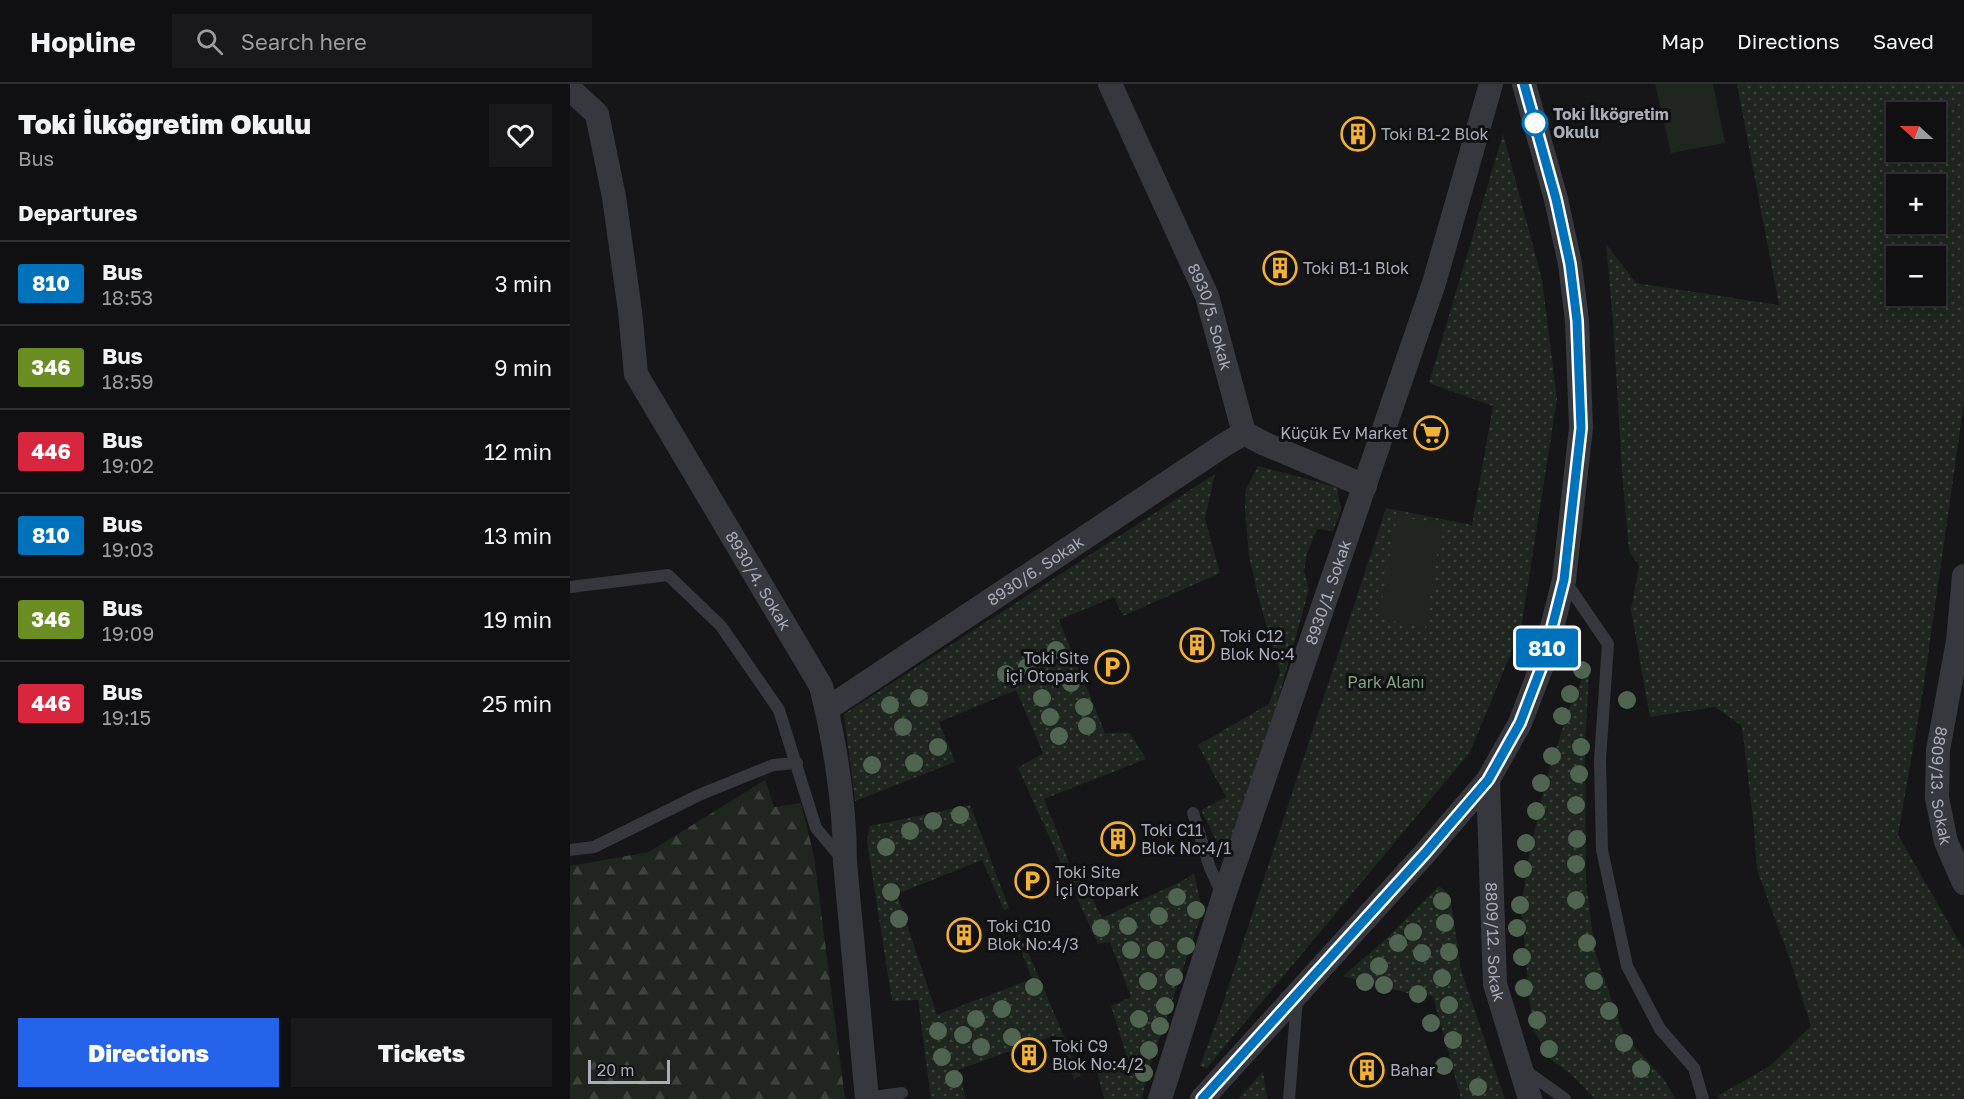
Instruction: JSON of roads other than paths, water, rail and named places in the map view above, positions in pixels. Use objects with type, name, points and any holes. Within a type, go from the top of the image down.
[{"type":"street","name":"8930/5. Sokak","points":[[1110,84],[1207,296],[1244,433]]},
{"type":"street","points":[[1202,1099],[1426,852],[1488,780],[1520,723],[1540,673],[1564,580],[1581,428],[1577,321],[1570,264],[1556,199],[1524,84]]},
{"type":"street","points":[[1486,88],[1502,117]]},
{"type":"street","name":"8930/1. Sokak","points":[[1160,1099],[1223,898],[1434,283],[1486,88]]},
{"type":"street","name":"8930/4. Sokak","points":[[570,91],[597,114],[614,197],[630,311],[636,374],[821,686],[827,709],[845,823],[845,862],[867,1098]]},
{"type":"street","points":[[1244,433],[1365,486]]},
{"type":"street","name":"8930/6. Sokak","points":[[827,709],[1244,433]]},
{"type":"street","name":"8809/13. Sokak","points":[[1964,576],[1958,640],[1938,750],[1937,798],[1946,842],[1964,883]]},
{"type":"street","name":"8809/12. Sokak","points":[[1488,780],[1495,984],[1530,1099]]},
{"type":"lane","points":[[570,586],[668,575],[722,626],[779,710],[816,828],[845,862]]},
{"type":"lane","points":[[1564,580],[1608,644],[1600,760],[1602,850],[1627,966],[1660,1029],[1695,1068],[1703,1099]]},
{"type":"lane","points":[[570,850],[594,847],[699,795],[773,765],[797,763]]},
{"type":"lane","points":[[1193,813],[1210,868],[1223,898]]},
{"type":"lane","points":[[1289,1099],[1298,993]]},
{"type":"lane","points":[[1520,1067],[1565,1099]]},
{"type":"lane","points":[[867,1098],[902,1093]]},
{"type":"place","name":"Toki İlköğretim Okulu","points":[[1535,123]]},
{"type":"place","name":"Toki B1-2 Blok","points":[[1358,134]]},
{"type":"place","name":"Toki B1-1 Blok","points":[[1280,268]]},
{"type":"place","name":"Küçük Ev Market","points":[[1431,433]]},
{"type":"place","name":"Toki C12 Blok No:4","points":[[1197,645]]},
{"type":"place","name":"Toki Site içi Otopark","points":[[1112,667]]},
{"type":"place","name":"Toki C11 Blok No:4/1","points":[[1118,839]]},
{"type":"place","name":"Toki Site İçi Otopark","points":[[1032,881]]},
{"type":"place","name":"Toki C10 Blok No:4/3","points":[[964,935]]},
{"type":"place","name":"Toki C9 Blok No:4/2","points":[[1029,1055]]},
{"type":"place","name":"Bahar","points":[[1367,1070]]},
{"type":"park label","name":"Park Alanı","points":[[1386,682]]}]
